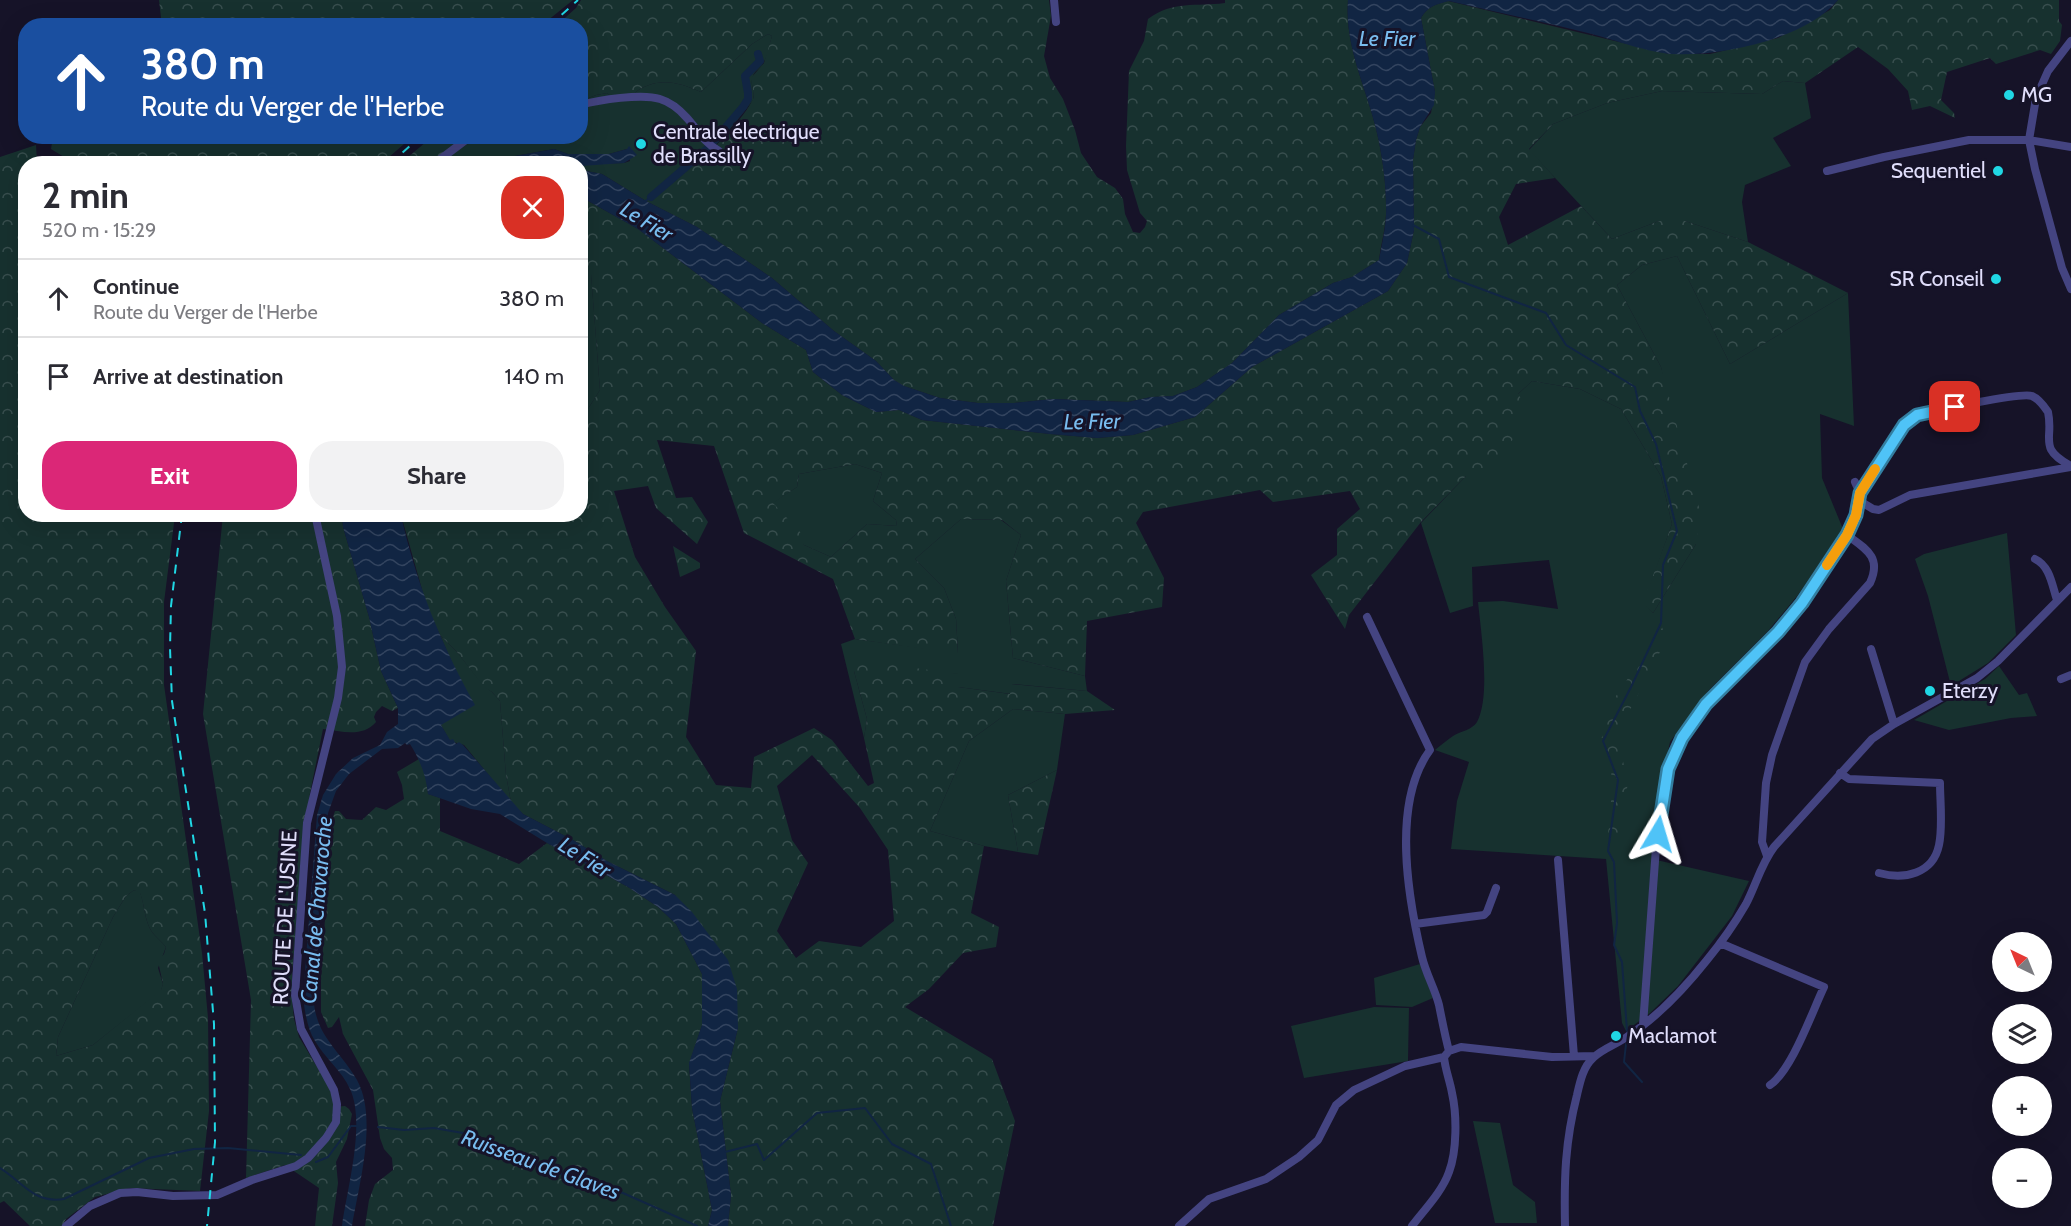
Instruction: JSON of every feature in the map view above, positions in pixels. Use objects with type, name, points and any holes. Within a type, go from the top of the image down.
[{"type":"street","points":[[1054,0],[1056,22]]},
{"type":"street","points":[[2071,41],[2048,71],[2036,98],[2029,140],[2062,268],[2071,289]]},
{"type":"street","points":[[588,103],[607,99],[652,97],[660,99],[687,117],[696,131],[713,148]]},
{"type":"street","points":[[1827,171],[1969,140],[2029,140],[2071,145]]},
{"type":"street","points":[[445,156],[460,144]]},
{"type":"street","points":[[1643,1025],[1660,810],[1672,759],[1682,738],[1706,704],[1778,632],[1802,603],[1847,535],[1856,515],[1859,496],[1890,444],[1917,415],[2028,395],[2038,399],[2048,412],[2048,442],[2054,454],[2071,466]]},
{"type":"street","points":[[2050,472],[2060,460]]},
{"type":"street","points":[[1855,482],[1859,496],[1873,509],[1879,510],[1910,495],[2050,472],[2071,466]]},
{"type":"street","name":"ROUTE DE L'USINE","points":[[66,1226],[90,1206],[120,1193],[137,1192],[173,1196],[218,1195],[252,1180],[296,1166],[308,1158],[327,1138],[336,1122],[337,1104],[334,1090],[301,1029],[295,995],[307,823],[338,698],[342,667],[337,616],[317,522]]},
{"type":"street","points":[[1767,855],[1762,842],[1766,783],[1772,755],[1805,662],[1829,629],[1870,583],[1874,574],[1875,566],[1870,552],[1847,535]]},
{"type":"street","points":[[2035,559],[2047,568],[2057,600]]},
{"type":"street","points":[[1565,1226],[1566,1144],[1581,1079],[1594,1056],[1665,1008],[1720,943],[1745,905],[1767,855],[1872,739],[1894,724],[1977,678],[1998,661],[2071,587]]},
{"type":"street","points":[[1367,617],[1430,750],[1423,759],[1414,780],[1409,806],[1407,855],[1415,924],[1422,960],[1438,1003],[1453,1094],[1455,1124],[1449,1172],[1412,1226]]},
{"type":"street","points":[[1871,650],[1894,724]]},
{"type":"street","points":[[2061,679],[2071,675]]},
{"type":"street","points":[[1840,774],[1849,779],[1940,783],[1939,844],[1932,861],[1922,870],[1909,876],[1888,876],[1879,873]]},
{"type":"street","points":[[1558,860],[1574,1056]]},
{"type":"street","points":[[1415,924],[1484,915],[1496,888]]},
{"type":"street","points":[[1720,943],[1824,987],[1791,1058],[1779,1078],[1770,1085]]},
{"type":"street","points":[[1179,1226],[1209,1198],[1266,1179],[1299,1157],[1318,1140],[1336,1105],[1354,1090],[1405,1066],[1446,1054],[1461,1047],[1552,1057],[1594,1056]]},
{"type":"green space","points":[[159,0],[573,0],[551,18],[161,18]]},
{"type":"green space","points":[[581,0],[1049,0],[1051,16],[1044,56],[1050,78],[1063,99],[1081,153],[1097,177],[1115,188],[1123,199],[1125,214],[1133,232],[1140,233],[1147,221],[1140,213],[1127,170],[1126,146],[1129,71],[1144,41],[1148,19],[1167,9],[1185,5],[1225,3],[1225,0],[1348,0],[1350,37],[1375,124],[1384,174],[1386,213],[1379,260],[1352,277],[1333,283],[1279,315],[1232,363],[1197,387],[1173,396],[1151,397],[1128,402],[1053,399],[1014,403],[978,403],[940,398],[904,386],[894,380],[876,361],[834,331],[772,278],[697,227],[646,201],[690,169],[735,125],[754,97],[751,78],[764,63],[772,36],[768,34],[752,44],[701,92],[686,86],[663,82],[648,85],[624,101],[617,100],[607,93],[588,98],[588,18],[565,18]]},
{"type":"green space","points":[[1838,0],[2059,0],[2059,21],[2062,25],[2060,41],[2051,54],[2040,50],[1996,64],[1990,58],[1947,72],[1941,100],[1954,113],[1955,118],[1930,106],[1912,110],[1908,91],[1888,69],[1858,47],[1805,83],[1783,81],[1762,94],[1662,91],[1607,103],[1553,124],[1529,149],[1555,178],[1516,184],[1499,217],[1508,245],[1581,206],[1612,239],[1659,221],[1685,221],[1748,242],[1848,293],[1730,364],[1677,256],[1642,265],[1617,285],[1661,367],[1700,511],[1696,544],[1653,613],[1643,603],[1672,524],[1661,476],[1621,409],[1580,389],[1532,381],[1518,394],[1532,414],[1516,413],[1516,434],[1491,475],[1466,476],[1421,522],[1349,615],[1345,629],[1311,575],[1337,555],[1337,529],[1360,509],[1350,491],[1273,502],[1260,490],[1143,512],[1136,523],[1164,578],[1162,607],[1087,621],[1085,676],[1013,658],[1006,581],[1021,535],[1002,520],[961,519],[915,559],[944,588],[956,619],[958,654],[855,639],[833,579],[744,533],[714,446],[657,440],[676,498],[692,497],[708,522],[697,544],[656,508],[648,486],[614,491],[635,557],[665,607],[696,651],[686,737],[716,785],[751,788],[754,757],[814,728],[832,740],[868,786],[874,783],[864,738],[867,719],[854,671],[858,660],[958,674],[958,687],[1010,694],[1011,684],[1087,691],[1115,710],[1065,714],[1013,709],[969,741],[930,831],[984,846],[971,913],[999,927],[996,947],[963,953],[929,989],[905,1007],[992,1059],[1015,1121],[993,1226],[728,1226],[731,1195],[720,1101],[738,1028],[675,895],[607,861],[523,814],[511,802],[506,775],[500,701],[484,687],[457,652],[440,635],[427,607],[403,522],[588,522],[588,409],[600,390],[591,274],[588,274],[588,201],[638,229],[762,323],[806,350],[813,372],[842,395],[876,412],[899,410],[922,420],[1050,434],[1097,438],[1133,435],[1195,417],[1252,367],[1388,291],[1407,263],[1414,230],[1413,160],[1416,140],[1420,127],[1431,113],[1435,92],[1421,18],[1432,6],[1448,1],[1669,54],[1710,54],[1778,38],[1830,10]],"holes":[[[855,464],[882,473],[873,501],[896,520],[897,526],[867,524],[831,557],[804,545],[801,533],[773,503],[797,487],[799,474]],[[812,755],[860,808],[888,850],[894,921],[861,947],[819,941],[796,958],[777,931],[808,863],[792,840],[777,786]]]},
{"type":"green space","points":[[768,34],[772,36],[767,55],[752,79],[753,100],[705,156],[677,181],[646,201],[602,174],[588,171],[588,164],[630,161],[627,149],[609,154],[568,154],[554,149],[515,156],[440,156],[458,144],[588,144],[588,98],[607,93],[622,101],[648,85],[663,82],[686,86],[701,92],[752,44]]},
{"type":"green space","points":[[1783,81],[1805,83],[1811,118],[1773,138],[1791,166],[1745,185],[1742,202],[1748,242],[1685,221],[1659,221],[1612,239],[1529,150],[1553,124],[1607,103],[1662,91],[1762,94]]},
{"type":"green space","points":[[52,144],[404,144],[390,156],[62,156],[51,149]]},
{"type":"green space","points":[[424,144],[457,144],[439,156],[409,156]]},
{"type":"green space","points":[[36,145],[37,156],[18,156],[18,522],[174,522],[164,602],[164,685],[202,953],[208,1018],[209,1111],[200,1191],[130,1188],[95,1197],[66,1219],[62,1226],[30,1226],[4,1201],[0,1203],[0,157]],"holes":[[[134,890],[140,893],[149,927],[166,947],[158,961],[163,984],[161,990],[93,1045],[56,1056],[58,1037],[113,917],[126,896]]]},
{"type":"green space","points":[[1677,256],[1730,364],[1848,293],[1854,426],[1820,414],[1822,478],[1843,529],[1798,595],[1768,631],[1708,691],[1670,742],[1663,774],[1652,859],[1749,881],[1732,916],[1678,986],[1650,1013],[1626,1031],[1622,1023],[1606,859],[1451,849],[1457,801],[1469,762],[1435,750],[1453,736],[1475,725],[1481,711],[1484,664],[1478,602],[1503,601],[1558,609],[1549,560],[1472,567],[1473,606],[1450,613],[1421,523],[1466,476],[1516,413],[1518,394],[1532,381],[1580,389],[1621,409],[1661,476],[1672,524],[1644,603],[1653,613],[1696,544],[1661,367],[1617,285],[1642,265]]},
{"type":"green space","points":[[588,273],[591,273],[600,390],[588,409]]},
{"type":"green space","points":[[855,464],[882,473],[873,501],[896,520],[897,526],[867,524],[831,557],[804,545],[772,503],[797,487],[799,474]]},
{"type":"green space","points":[[961,519],[1001,520],[1021,535],[1006,581],[1013,658],[1085,676],[1087,691],[1012,684],[1011,694],[958,687],[958,674],[854,671],[867,719],[864,738],[841,644],[855,639],[958,653],[956,619],[944,588],[915,559]]},
{"type":"green space","points":[[222,522],[343,522],[369,617],[381,671],[398,708],[392,711],[382,706],[374,717],[376,722],[358,732],[323,729],[303,840],[292,975],[294,1019],[299,1037],[331,1090],[335,1107],[345,1106],[352,1114],[347,1139],[336,1162],[338,1183],[332,1226],[315,1226],[319,1188],[285,1165],[246,1178],[251,1000],[203,714]]},
{"type":"green space","points":[[2007,533],[2016,635],[1988,663],[1951,686],[1928,596],[1915,559],[1924,554]]},
{"type":"green space","points":[[673,546],[700,563],[700,568],[680,577]]},
{"type":"green space","points":[[1666,622],[1660,652],[1617,735],[1628,783],[1618,836],[1608,834],[1613,779],[1600,743],[1614,699]]},
{"type":"green space","points":[[440,635],[500,701],[506,775],[511,802],[464,745],[450,741],[441,725],[453,665]]},
{"type":"green space","points":[[1999,666],[2019,695],[2027,693],[2037,716],[2011,718],[1949,730],[1914,720],[1985,679]]},
{"type":"green space","points":[[1013,709],[1065,714],[1057,770],[1008,795],[1018,852],[984,846],[930,831],[969,741]]},
{"type":"green space","points":[[419,759],[426,777],[428,794],[440,798],[440,831],[519,864],[547,843],[628,887],[658,907],[676,924],[702,974],[702,1025],[689,1064],[692,1108],[712,1210],[708,1226],[365,1226],[369,1200],[375,1184],[393,1170],[392,1158],[384,1149],[380,1138],[373,1090],[343,1034],[339,1017],[332,1027],[328,1028],[321,1012],[321,976],[332,820],[335,811],[339,811],[346,819],[362,820],[376,807],[386,810],[404,799],[397,772]]},
{"type":"green space","points":[[1057,770],[1038,855],[1018,852],[1008,795]]},
{"type":"green space","points":[[134,890],[140,892],[149,927],[166,947],[158,968],[163,984],[161,991],[93,1045],[56,1056],[58,1037],[113,917],[126,896]]},
{"type":"green space","points":[[1420,964],[1433,998],[1412,1007],[1376,1005],[1374,978]]},
{"type":"green space","points":[[1374,1007],[1409,1008],[1408,1061],[1304,1078],[1291,1026]]},
{"type":"green space","points":[[1473,1121],[1500,1123],[1513,1185],[1535,1202],[1537,1223],[1495,1223]]},
{"type":"water","name":"Le Fier","points":[[1348,0],[1838,0],[1824,14],[1784,35],[1737,49],[1692,54],[1654,51],[1592,34],[1449,1],[1432,6],[1421,18],[1435,92],[1434,105],[1420,127],[1416,140],[1413,160],[1414,230],[1407,263],[1388,291],[1252,367],[1195,417],[1133,435],[1097,438],[1050,434],[922,420],[899,410],[876,412],[842,395],[813,372],[806,350],[762,323],[638,229],[588,201],[588,171],[602,174],[646,201],[697,227],[772,278],[904,386],[940,398],[978,403],[1014,403],[1053,399],[1128,402],[1151,397],[1173,396],[1197,387],[1232,363],[1279,315],[1333,283],[1352,277],[1379,260],[1386,220],[1384,174],[1375,124],[1354,54],[1348,18]]},
{"type":"water","points":[[629,146],[637,155],[624,163],[588,166],[588,156],[515,156],[554,149],[568,154],[609,154],[627,149]]},
{"type":"water","name":"Canal de Chavaroche","points":[[343,522],[403,522],[414,565],[431,613],[451,659],[475,705],[441,725],[450,740],[453,739],[456,744],[459,742],[463,745],[523,814],[607,861],[675,895],[692,912],[728,960],[737,989],[738,1028],[720,1101],[731,1195],[728,1226],[708,1226],[712,1210],[692,1108],[689,1063],[702,1025],[702,974],[676,924],[658,907],[628,887],[547,843],[500,814],[471,809],[428,794],[420,762],[410,744],[405,743],[398,748],[382,749],[349,774],[336,791],[328,813],[314,1004],[316,1016],[325,1036],[357,1080],[363,1095],[366,1113],[365,1152],[352,1226],[342,1226],[356,1138],[354,1103],[347,1082],[312,1036],[303,997],[317,815],[323,795],[336,774],[353,758],[380,745],[387,732],[398,724],[398,708],[381,671],[369,617]]},
{"type":"waterway","points":[[651,197],[708,148],[743,107],[748,99],[745,76],[760,61],[758,54]]},
{"type":"waterway","points":[[644,202],[651,197]]},
{"type":"waterway","points":[[1413,225],[1439,239],[1449,277],[1546,313],[1566,345],[1635,387],[1640,411],[1656,444],[1677,531],[1663,565],[1661,623],[1603,741],[1618,780],[1608,851],[1614,862],[1617,923],[1614,945],[1622,962],[1627,1031]]},
{"type":"waterway","points":[[1626,1044],[1624,1062],[1642,1082]]},
{"type":"waterway","points":[[725,1152],[757,1144],[764,1160],[817,1113],[865,1108],[892,1144],[931,1164],[951,1226]]},
{"type":"waterway","name":"Ruisseau de Glaves","points":[[316,1162],[328,1157],[351,1126],[360,1126]]},
{"type":"waterway","name":"Ruisseau de Glaves","points":[[378,1127],[404,1130],[434,1128],[463,1133],[482,1145],[510,1150],[521,1158],[566,1176],[623,1193],[697,1226]]},
{"type":"waterway","name":"Ruisseau de Glaves","points":[[0,1168],[29,1191],[54,1200],[64,1199],[149,1158],[194,1149],[228,1148],[301,1155]]},
{"type":"railway","points":[[558,18],[578,0]]},
{"type":"railway","points":[[399,156],[412,144]]},
{"type":"railway","points":[[181,522],[171,606],[170,648],[172,701],[205,913],[214,1024],[215,1142],[207,1226]]},
{"type":"slow traffic","points":[[1827,565],[1847,535],[1856,515],[1860,493],[1875,469]]},
{"type":"place","name":"MG","points":[[2009,95]]},
{"type":"place","name":"Centrale électrique de Brassilly","points":[[641,144]]},
{"type":"place","name":"Sequentiel","points":[[1998,171]]},
{"type":"place","name":"SR Conseil","points":[[1996,279]]},
{"type":"place","name":"Eterzy","points":[[1930,691]]},
{"type":"place","name":"Maclamot","points":[[1616,1036]]},
{"type":"route","points":[[1658,834],[1668,769],[1682,738],[1706,704],[1778,632],[1802,603],[1847,535],[1856,515],[1860,493],[1904,425],[1917,415],[1955,407]]}]
